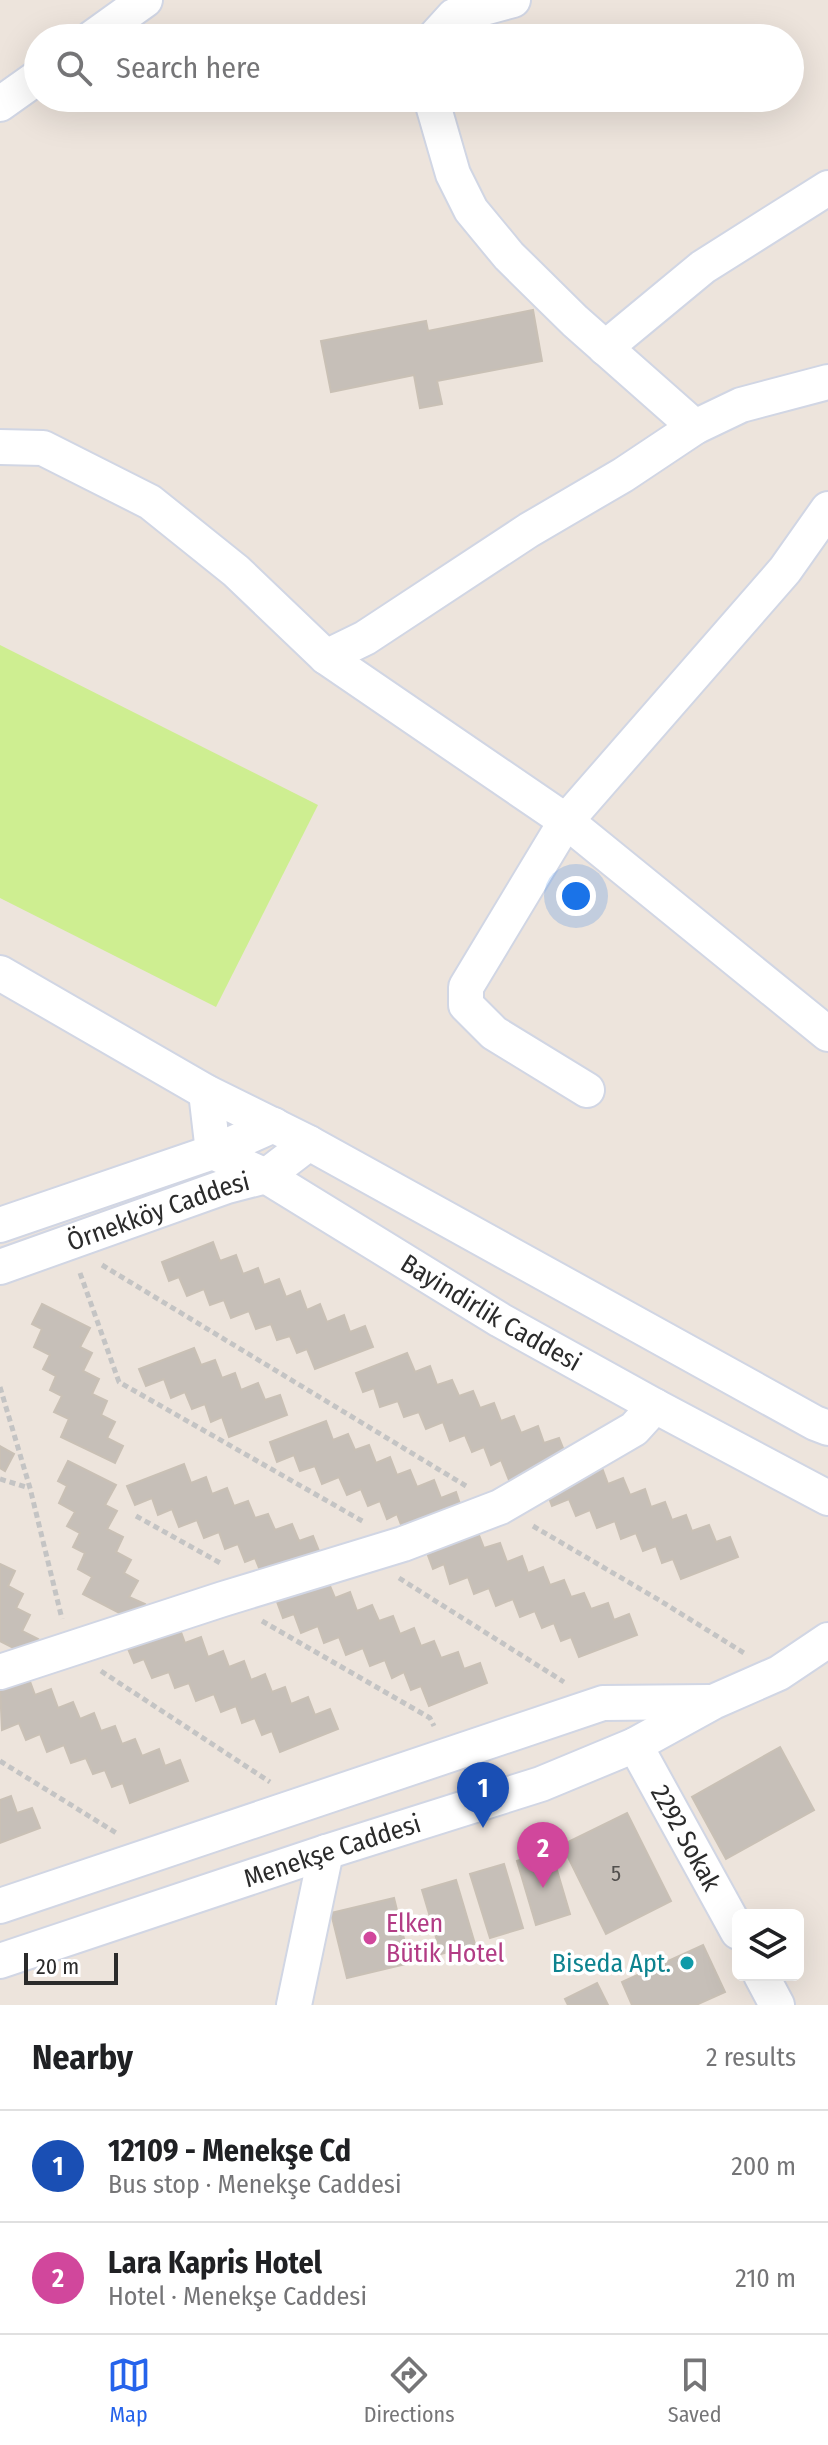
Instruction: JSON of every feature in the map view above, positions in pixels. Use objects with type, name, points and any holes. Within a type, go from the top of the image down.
[{"type":"street","points":[[112,24],[145,0]]},
{"type":"street","points":[[447,24],[454,16],[513,0]]},
{"type":"street","points":[[0,104],[24,87]]},
{"type":"street","points":[[435,112],[453,174],[471,210],[509,256],[605,348],[695,427]]},
{"type":"street","points":[[605,348],[703,267],[828,188]]},
{"type":"street","points":[[326,657],[365,638],[529,530],[623,475],[695,427],[741,405],[828,382]]},
{"type":"street","points":[[0,447],[43,448],[150,502],[236,571],[326,657],[566,821],[828,1034]]},
{"type":"street","points":[[587,1090],[494,1033],[466,1005],[466,987],[566,821],[785,570],[828,509]]},
{"type":"street","points":[[0,973],[206,1092],[309,1143],[828,1428]]},
{"type":"street","points":[[206,1092],[213,1152]]},
{"type":"street","name":"Örnekköy Caddesi","points":[[0,1225],[213,1152],[274,1125]]},
{"type":"street","name":"Örnekköy Caddesi","points":[[0,1267],[227,1186],[266,1176],[309,1143]]},
{"type":"street","name":"Bayindirlik Caddesi","points":[[213,1152],[266,1176],[500,1320],[828,1498]]},
{"type":"street","points":[[0,1672],[403,1544],[500,1507],[634,1429],[655,1406]]},
{"type":"street","name":"Menekşe Caddesi","points":[[0,1961],[541,1784],[635,1745],[713,1702],[779,1673],[828,1640]]},
{"type":"street","points":[[0,1906],[603,1703],[713,1702]]},
{"type":"street","name":"2292 Sokak","points":[[635,1745],[732,1921]]},
{"type":"street","points":[[294,2005],[326,1852]]},
{"type":"street","points":[[764,1981],[777,2005]]},
{"type":"path","points":[[59,1246],[779,1673]]},
{"type":"path","points":[[59,1246],[81,1274],[119,1382],[403,1544]]},
{"type":"path","points":[[0,1479],[30,1488]]},
{"type":"path","points":[[136,1516],[262,1587]]},
{"type":"path","points":[[364,1556],[577,1690],[603,1703]]},
{"type":"path","points":[[223,1599],[430,1718],[452,1754]]},
{"type":"path","points":[[0,1761],[152,1855]]},
{"type":"green space","points":[[0,645],[318,805],[216,1007],[0,898]]},
{"type":"building","points":[[533,310],[542,361],[437,381],[442,404],[420,408],[414,375],[331,392],[321,341],[426,321],[428,331]]},
{"type":"building","points":[[213,1242],[220,1261],[236,1255],[243,1274],[258,1268],[264,1285],[279,1279],[286,1297],[300,1291],[307,1310],[320,1304],[327,1322],[344,1315],[350,1332],[365,1326],[373,1347],[315,1369],[307,1349],[297,1353],[290,1336],[277,1340],[271,1324],[256,1329],[249,1311],[231,1318],[224,1300],[210,1305],[204,1289],[187,1296],[179,1277],[169,1281],[162,1262]]},
{"type":"building","points":[[42,1304],[90,1328],[80,1347],[92,1353],[83,1371],[99,1379],[92,1394],[107,1401],[101,1415],[115,1422],[107,1438],[123,1446],[115,1463],[61,1437],[69,1419],[54,1412],[62,1396],[50,1390],[56,1376],[43,1369],[50,1355],[34,1347],[42,1329],[32,1324]]},
{"type":"building","points":[[194,1348],[201,1365],[215,1360],[222,1378],[235,1373],[241,1390],[258,1383],[265,1400],[280,1395],[287,1415],[229,1437],[222,1417],[211,1422],[205,1404],[192,1409],[185,1392],[171,1398],[164,1379],[146,1386],[139,1369]]},
{"type":"building","points":[[407,1353],[415,1372],[430,1366],[437,1385],[452,1380],[459,1396],[473,1391],[480,1408],[494,1403],[501,1421],[514,1416],[521,1433],[538,1426],[544,1443],[559,1438],[567,1458],[509,1480],[501,1460],[491,1465],[484,1447],[472,1452],[465,1435],[450,1441],[443,1422],[426,1429],[419,1412],[404,1417],[398,1401],[380,1407],[374,1388],[363,1392],[356,1373]]},
{"type":"building","points":[[326,1421],[333,1440],[348,1434],[355,1450],[369,1445],[376,1463],[390,1457],[397,1475],[410,1470],[417,1487],[434,1480],[441,1498],[456,1492],[463,1513],[405,1535],[397,1514],[387,1519],[380,1501],[368,1506],[361,1489],[347,1495],[339,1477],[322,1484],[315,1466],[300,1471],[294,1455],[277,1462],[270,1442]]},
{"type":"building","points":[[0,1446],[14,1454],[5,1471],[0,1468]]},
{"type":"building","points":[[68,1461],[116,1485],[105,1505],[117,1511],[107,1529],[123,1537],[116,1552],[131,1560],[124,1573],[138,1581],[129,1597],[145,1604],[137,1622],[83,1594],[92,1577],[78,1569],[85,1553],[73,1547],[80,1533],[67,1526],[75,1512],[59,1503],[67,1486],[58,1481]]},
{"type":"building","points":[[184,1464],[191,1483],[206,1477],[212,1494],[227,1488],[234,1506],[248,1501],[255,1518],[268,1514],[275,1530],[292,1524],[299,1541],[313,1536],[321,1556],[263,1578],[255,1558],[245,1562],[238,1544],[225,1549],[219,1532],[204,1538],[197,1520],[179,1527],[172,1509],[158,1515],[152,1498],[135,1505],[127,1486]]},
{"type":"building","points":[[601,1465],[608,1484],[623,1478],[630,1495],[645,1489],[651,1507],[665,1502],[672,1520],[686,1515],[692,1531],[709,1525],[716,1542],[730,1537],[738,1557],[681,1579],[673,1559],[662,1563],[656,1546],[643,1551],[636,1533],[621,1539],[615,1521],[597,1528],[590,1510],[576,1516],[569,1499],[552,1506],[545,1487]]},
{"type":"building","points":[[477,1530],[484,1548],[500,1543],[507,1562],[522,1556],[528,1573],[543,1567],[550,1585],[564,1580],[571,1597],[584,1593],[591,1609],[608,1603],[614,1620],[629,1614],[637,1635],[579,1657],[571,1637],[561,1641],[554,1623],[542,1628],[535,1611],[520,1617],[513,1599],[496,1606],[489,1588],[474,1594],[468,1577],[450,1584],[444,1564],[433,1569],[426,1550]]},
{"type":"building","points":[[0,1564],[15,1571],[8,1586],[23,1594],[16,1608],[30,1615],[22,1631],[38,1639],[29,1656],[0,1641]]},
{"type":"building","points":[[327,1579],[335,1598],[350,1592],[357,1611],[372,1605],[379,1621],[393,1616],[400,1634],[414,1628],[421,1646],[434,1641],[441,1658],[458,1652],[464,1669],[480,1663],[487,1683],[429,1706],[421,1686],[411,1690],[404,1672],[392,1678],[385,1660],[370,1666],[363,1648],[346,1655],[339,1637],[324,1643],[318,1626],[301,1633],[294,1614],[283,1618],[276,1599]]},
{"type":"building","points":[[178,1624],[185,1643],[201,1637],[208,1657],[223,1651],[229,1667],[244,1661],[251,1680],[265,1674],[272,1692],[285,1687],[291,1704],[308,1697],[315,1715],[330,1709],[338,1729],[280,1752],[272,1731],[262,1735],[255,1718],[242,1723],[236,1706],[221,1712],[214,1694],[196,1701],[189,1683],[175,1688],[169,1672],[152,1678],[144,1659],[134,1663],[126,1644]]},
{"type":"building","points":[[28,1676],[35,1695],[51,1689],[58,1708],[73,1702],[80,1719],[94,1713],[101,1731],[115,1726],[122,1744],[135,1739],[142,1756],[159,1749],[165,1766],[180,1760],[188,1781],[130,1803],[123,1783],[112,1787],[105,1770],[93,1774],[86,1758],[71,1763],[64,1745],[47,1752],[40,1734],[26,1740],[19,1723],[2,1730],[0,1687]]},
{"type":"building","points":[[780,1747],[814,1810],[726,1859],[692,1797]]},
{"type":"building","points":[[11,1796],[17,1813],[32,1808],[40,1828],[0,1843],[0,1800]]},
{"type":"building","points":[[627,1813],[671,1901],[606,1934],[562,1845]]},
{"type":"building","points":[[551,1850],[570,1914],[536,1925],[517,1861]]},
{"type":"building","points":[[504,1864],[523,1928],[490,1938],[470,1874]]},
{"type":"building","points":[[456,1880],[475,1944],[441,1954],[422,1890]]},
{"type":"building","name":"Elken Bütik Hotel","points":[[394,1898],[410,1963],[347,1978],[331,1913]]},
{"type":"building","name":"Biseda Apt.","points":[[703,1945],[725,1992],[696,2005],[632,2005],[622,1982]]},
{"type":"building","points":[[597,1983],[608,2005],[568,2005],[565,1999]]},
{"type":"place","name":"12109 - Menekşe Cd","points":[[483,1828]]},
{"type":"place","name":"Lara Kapris Hotel","points":[[543,1888]]},
{"type":"place","name":"Elken Bütik Hotel","points":[[370,1938]]},
{"type":"place","name":"Biseda Apt.","points":[[687,1963]]}]
